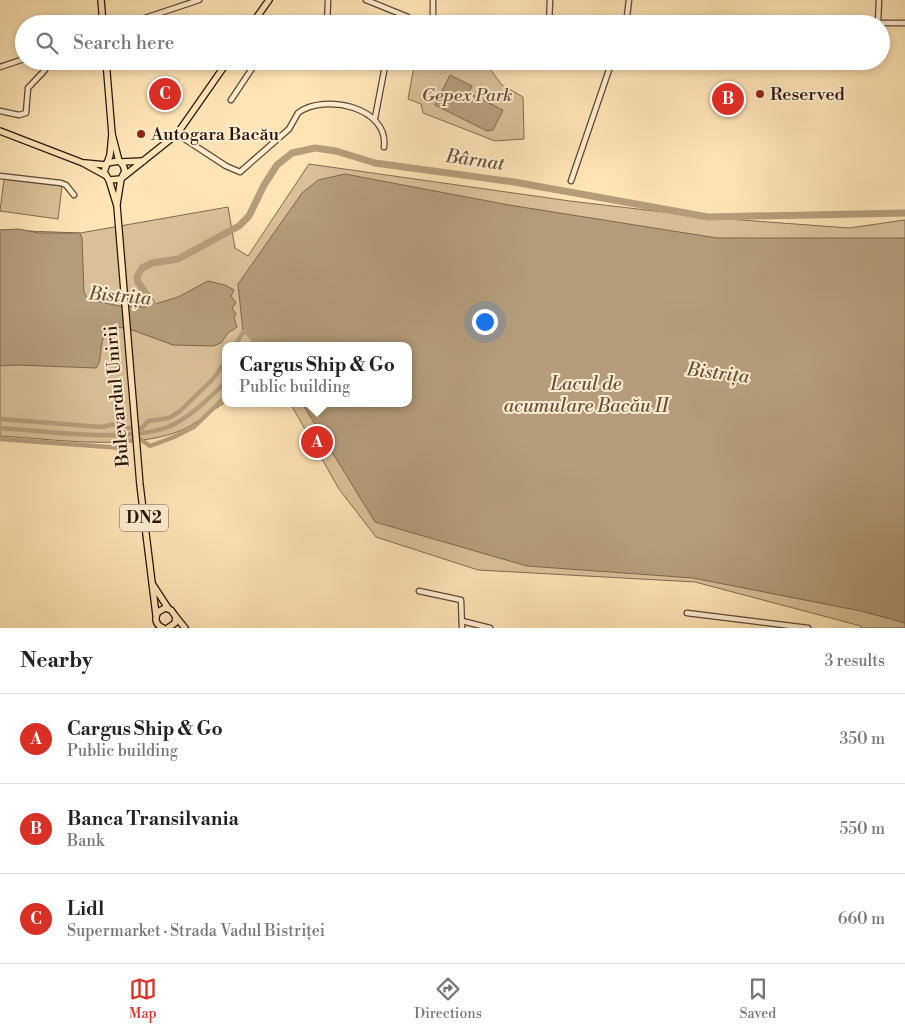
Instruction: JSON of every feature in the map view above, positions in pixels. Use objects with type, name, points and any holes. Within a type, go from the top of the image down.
[{"type":"main road","points":[[101,0],[102,15]]},
{"type":"main road","points":[[258,15],[269,0]]},
{"type":"main road","name":"DN2","points":[[107,70],[112,134],[120,162],[125,168],[122,178]]},
{"type":"main road","points":[[0,131],[83,163],[107,178],[122,178],[177,134],[222,70]]},
{"type":"main road","name":"DN2","points":[[107,178],[106,164],[112,134]]},
{"type":"main road","points":[[83,163],[106,164],[146,160]]},
{"type":"main road","name":"Bulevardul Unirii","points":[[107,178],[117,206]]},
{"type":"main road","name":"Bulevardul Unirii","points":[[122,178],[117,206],[136,443],[156,615]]},
{"type":"main road","name":"Bulevardul Unirii","points":[[152,583],[164,605],[168,608]]},
{"type":"main road","points":[[156,615],[162,609],[168,608]]},
{"type":"main road","name":"DN2","points":[[168,608],[185,628]]},
{"type":"main road","name":"DN2","points":[[156,615],[159,627]]},
{"type":"main road","points":[[170,628],[176,617]]},
{"type":"street","points":[[154,15],[199,0]]},
{"type":"street","points":[[327,15],[328,0]]},
{"type":"street","points":[[366,0],[403,15]]},
{"type":"street","points":[[433,15],[434,0]]},
{"type":"street","points":[[549,15],[550,0]]},
{"type":"street","points":[[627,15],[628,0]]},
{"type":"street","points":[[878,15],[879,0]]},
{"type":"street","points":[[890,22],[905,23]]},
{"type":"street","points":[[0,67],[15,62]]},
{"type":"street","points":[[0,111],[20,115],[26,113],[28,88],[45,70]]},
{"type":"street","points":[[231,100],[251,70]]},
{"type":"street","points":[[375,118],[384,70]]},
{"type":"street","points":[[571,181],[609,70]]},
{"type":"street","points":[[177,134],[236,172],[244,171],[288,129],[298,113],[330,103],[363,112],[375,118],[384,133],[384,147]]},
{"type":"street","points":[[0,176],[61,183],[66,185],[74,195]]},
{"type":"street","points":[[419,591],[461,600],[462,628]]},
{"type":"street","points":[[687,613],[780,627],[784,624],[808,628]]},
{"type":"street","points":[[462,621],[490,628]]},
{"type":"green space","name":"Gepex Park","points":[[413,70],[491,70],[502,85],[523,97],[524,139],[495,141],[423,113],[421,104],[408,99]]},
{"type":"green space","name":"Lacul de acumulare Bacău II","points":[[309,164],[570,201],[714,218],[849,228],[905,220],[905,628],[861,628],[861,626],[695,582],[478,570],[376,537],[339,489],[292,407],[412,407],[412,342],[222,342],[222,405],[180,431],[138,441],[115,442],[67,441],[0,436],[0,230],[80,233],[228,207],[235,248],[248,256]]},
{"type":"green space","points":[[4,179],[62,186],[58,219],[0,211]]},
{"type":"water","points":[[450,75],[472,86],[469,93],[503,110],[493,130],[487,131],[435,105]]},
{"type":"water","name":"Lacul de acumulare Bacău II","points":[[345,174],[509,205],[717,238],[905,238],[905,623],[861,611],[693,578],[527,566],[375,522],[304,407],[412,407],[412,342],[256,342],[247,332],[243,332],[238,284],[302,193],[318,180]]},
{"type":"water","points":[[19,229],[39,233],[80,233],[82,238],[84,292],[88,299],[119,306],[145,307],[178,297],[208,281],[225,285],[234,290],[231,296],[236,303],[232,308],[236,314],[234,318],[237,327],[228,333],[221,343],[213,346],[173,345],[135,331],[114,326],[104,336],[99,363],[96,368],[0,366],[0,230]]},
{"type":"waterway","name":"Bârnat","points":[[158,312],[138,282],[137,277],[142,268],[152,263],[178,259],[239,226],[249,216],[264,185],[277,165],[292,153],[315,148],[336,151],[375,163],[514,182],[708,217],[905,213]]},
{"type":"waterway","points":[[237,342],[243,332],[247,333],[255,342]]},
{"type":"waterway","points":[[0,419],[101,427],[120,423],[127,428],[142,428],[148,421],[169,418],[180,411],[212,380],[222,366]]},
{"type":"waterway","points":[[0,428],[85,435],[151,432],[168,427],[184,418],[222,386]]},
{"type":"waterway","points":[[0,439],[122,448],[128,441],[140,439],[150,446],[194,427],[222,400]]},
{"type":"place","name":"Lidl","points":[[165,94]]},
{"type":"place","name":"Reserved","points":[[760,94]]},
{"type":"place","name":"Banca Transilvania","points":[[728,99]]},
{"type":"place","name":"Autogara Bacău","points":[[141,134]]},
{"type":"place","name":"Cargus Ship & Go","points":[[317,442]]},
{"type":"water label","name":"Bistrița","points":[[120,296]]},
{"type":"water label","name":"Bistrița","points":[[718,373]]}]
